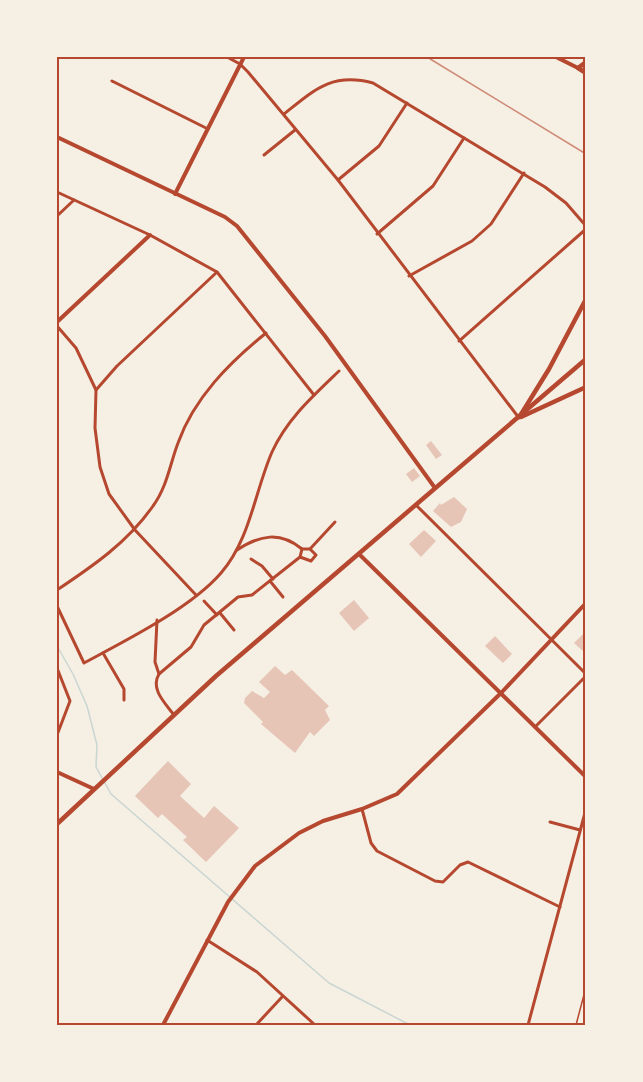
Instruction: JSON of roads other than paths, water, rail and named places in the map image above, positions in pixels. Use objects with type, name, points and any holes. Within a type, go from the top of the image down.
[{"type":"main road","points":[[175,194],[244,57]]},
{"type":"main road","points":[[556,57],[586,73]]},
{"type":"main road","points":[[578,68],[586,62]]},
{"type":"main road","points":[[57,137],[225,217],[237,226],[325,336],[436,489]]},
{"type":"main road","points":[[57,324],[150,235]]},
{"type":"main road","points":[[519,418],[549,369],[586,299]]},
{"type":"main road","points":[[57,824],[174,715],[586,359]]},
{"type":"main road","points":[[519,418],[586,387]]},
{"type":"main road","points":[[360,555],[586,777]]},
{"type":"main road","points":[[162,1025],[233,893],[255,866],[299,832],[398,794],[501,693],[586,603]]},
{"type":"main road","points":[[57,772],[94,789]]},
{"type":"street","points":[[227,57],[240,64],[338,180],[519,418]]},
{"type":"street","points":[[284,114],[331,81],[354,78],[373,83],[524,173],[566,203],[586,227],[459,341]]},
{"type":"street","points":[[112,81],[208,129]]},
{"type":"street","points":[[338,180],[379,146],[407,103]]},
{"type":"street","points":[[264,155],[295,130]]},
{"type":"street","points":[[377,234],[433,186],[464,138]]},
{"type":"street","points":[[409,276],[472,241],[491,224],[524,173]]},
{"type":"street","points":[[57,192],[150,235],[217,272],[314,395]]},
{"type":"street","points":[[57,216],[74,200]]},
{"type":"street","points":[[96,390],[117,366],[217,272]]},
{"type":"street","points":[[57,324],[75,348],[96,390],[95,428],[100,467],[110,494],[135,530],[196,595]]},
{"type":"street","points":[[57,590],[105,557],[135,530],[155,504],[170,473],[178,443],[193,410],[210,386],[266,333]]},
{"type":"street","points":[[57,606],[84,663],[196,595],[221,573],[236,550],[276,444],[292,418],[339,371]]},
{"type":"street","points":[[417,506],[586,675],[536,726]]},
{"type":"street","points":[[310,549],[334,522]]},
{"type":"street","points":[[236,550],[255,538],[272,537],[295,543],[302,549],[310,549],[316,555],[311,561],[300,556]]},
{"type":"street","points":[[174,715],[156,690],[155,682],[159,674],[191,647],[199,631],[238,597],[252,595],[271,580],[300,556],[302,549]]},
{"type":"street","points":[[251,559],[262,566],[283,597]]},
{"type":"street","points":[[204,600],[234,630]]},
{"type":"street","points":[[157,620],[155,662],[159,674]]},
{"type":"street","points":[[103,652],[124,689],[124,700]]},
{"type":"street","points":[[57,668],[70,701],[57,735]]},
{"type":"street","points":[[362,809],[371,843],[377,851],[435,881],[443,882],[460,865],[468,862],[560,907]]},
{"type":"street","points":[[528,1025],[586,809]]},
{"type":"street","points":[[550,822],[581,830]]},
{"type":"street","points":[[207,940],[257,972],[315,1025]]},
{"type":"street","points":[[256,1025],[282,997]]},
{"type":"waterway","points":[[57,646],[87,706],[97,745],[96,767],[111,794],[329,983],[410,1025]]},
{"type":"railway","points":[[427,57],[586,154]]}]
